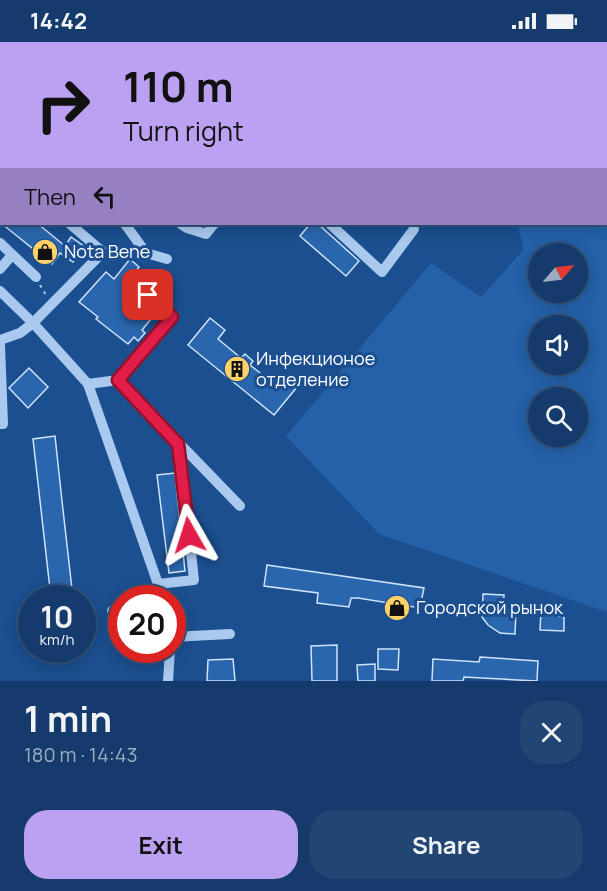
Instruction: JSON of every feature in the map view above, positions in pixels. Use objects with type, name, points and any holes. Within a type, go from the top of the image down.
[{"type":"street","points":[[0,340],[20,333],[33,323],[103,252],[75,225]]},
{"type":"street","points":[[126,225],[146,253],[167,259]]},
{"type":"street","points":[[182,225],[206,234],[213,225]]},
{"type":"street","points":[[331,225],[382,272],[414,229]]},
{"type":"street","points":[[0,243],[36,277]]},
{"type":"street","points":[[0,269],[12,255]]},
{"type":"street","points":[[88,384],[118,380],[172,317],[135,284]]},
{"type":"street","points":[[0,291],[33,323],[88,384],[158,584],[194,580],[178,444]]},
{"type":"street","points":[[0,345],[3,424],[0,424]]},
{"type":"street","points":[[118,380],[240,506]]},
{"type":"street","points":[[186,636],[230,634]]},
{"type":"street","points":[[168,681],[169,663]]},
{"type":"path","points":[[36,277],[42,291],[53,304]]},
{"type":"shaded area","points":[[517,225],[607,225],[607,612],[379,534],[286,436],[431,263],[481,297],[524,249]]},
{"type":"building","points":[[3,225],[39,225],[65,246],[71,237],[85,247],[73,262],[60,253],[52,264]]},
{"type":"building","points":[[309,225],[319,225],[359,261],[346,276],[300,236]]},
{"type":"building","points":[[130,259],[139,267],[123,286],[156,313],[142,330],[145,333],[138,341],[134,337],[128,344],[96,319],[98,317],[79,302],[106,272],[114,279]]},
{"type":"building","name":"Инфекционое отделение","points":[[210,318],[225,330],[218,339],[241,358],[245,354],[253,361],[250,365],[274,384],[281,374],[297,387],[274,415],[188,345]]},
{"type":"building","points":[[29,368],[48,387],[28,408],[9,388]]},
{"type":"building","points":[[55,436],[72,585],[50,585],[33,439]]},
{"type":"building","points":[[175,473],[185,571],[169,573],[157,475]]},
{"type":"building","points":[[267,565],[424,588],[420,608],[358,598],[351,598],[349,607],[317,603],[318,593],[264,586]]},
{"type":"building","points":[[483,594],[504,595],[503,610],[516,610],[515,634],[500,633],[488,625],[482,617]]},
{"type":"building","points":[[541,611],[564,617],[564,631],[540,630]]},
{"type":"building","points":[[337,645],[337,681],[312,681],[311,646]]},
{"type":"building","points":[[378,649],[399,649],[398,670],[378,669]]},
{"type":"building","points":[[480,657],[538,661],[537,681],[464,677],[463,681],[432,681],[433,659],[479,662]]},
{"type":"building","points":[[233,659],[235,681],[207,681],[208,660]]},
{"type":"building","points":[[375,664],[375,681],[358,681],[357,665]]},
{"type":"place","name":"Nota Bene","points":[[45,252]]},
{"type":"place","name":"Инфекционое отделение","points":[[237,369]]},
{"type":"place","name":"Городской рынок","points":[[397,608]]},
{"type":"route","points":[[148,295],[172,317],[118,380],[178,444],[189,535]]}]
